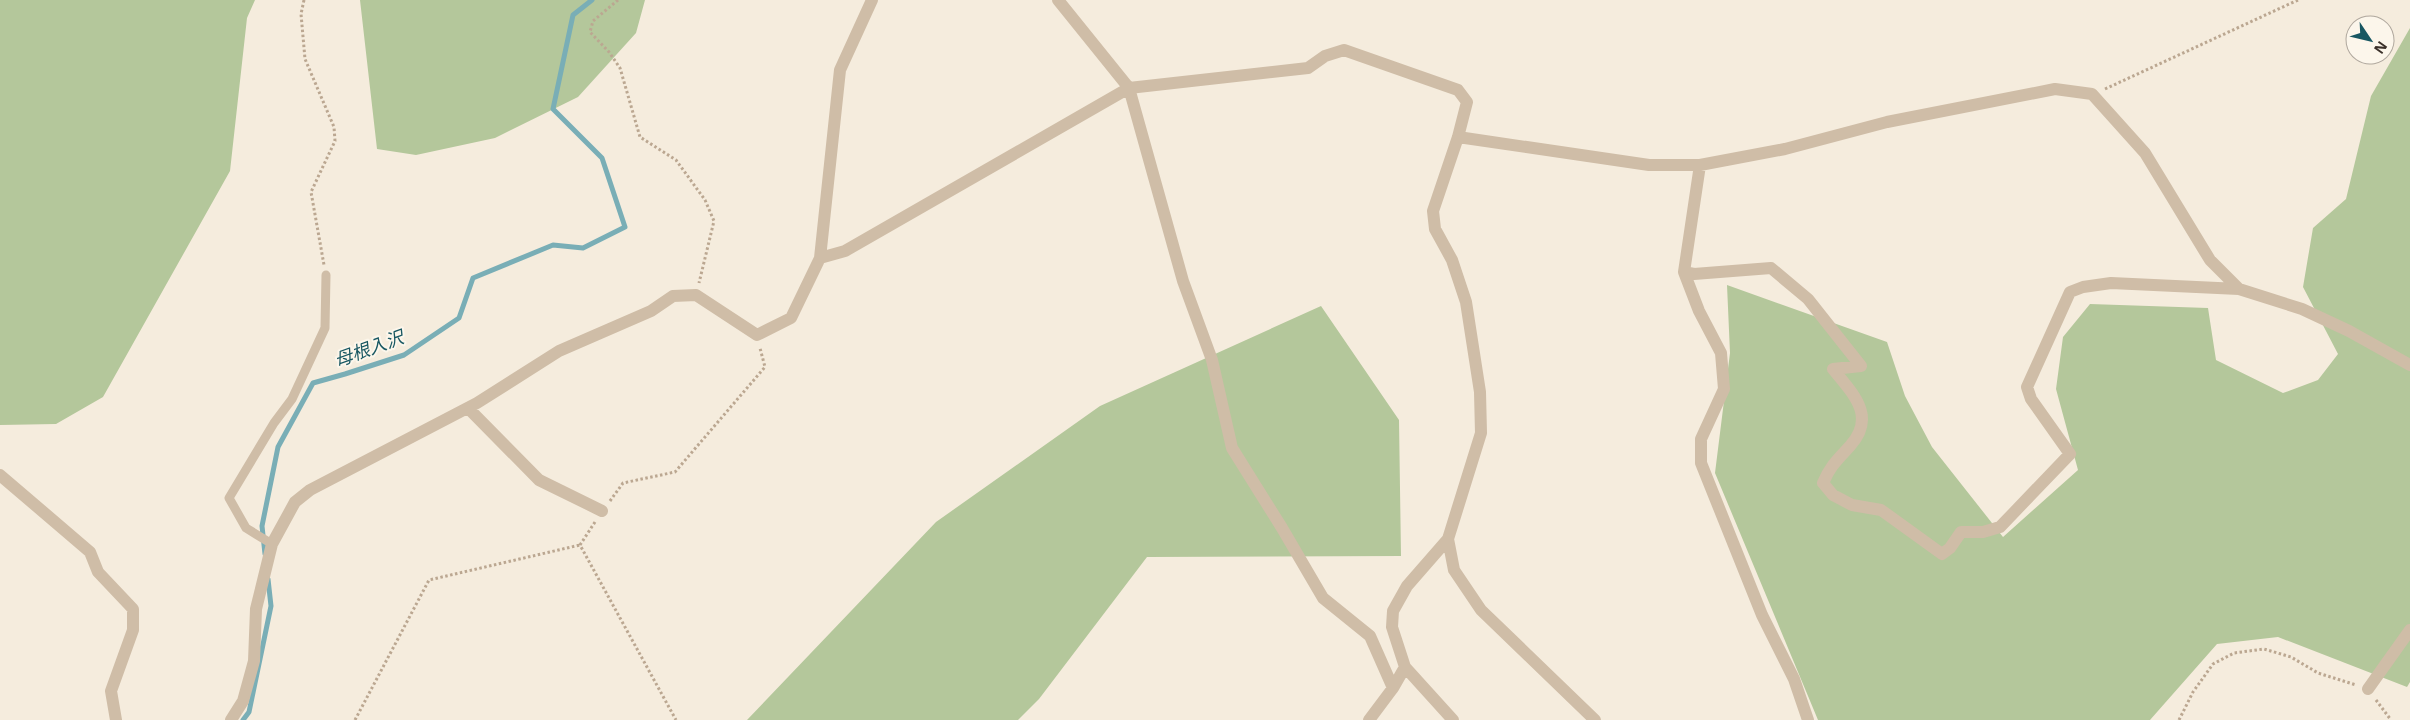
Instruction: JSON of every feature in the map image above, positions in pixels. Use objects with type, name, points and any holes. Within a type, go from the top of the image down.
[{"type":"street","points":[[231,720],[243,701],[254,661],[256,609],[272,544],[295,502],[310,490],[468,408],[559,351],[651,311],[674,296],[696,295],[757,335],[791,318],[820,258],[840,70],[872,0]]},
{"type":"street","points":[[1058,0],[1129,88],[1183,281],[1212,360],[1232,448],[1323,598],[1370,636],[1394,688]]},
{"type":"street","points":[[820,258],[845,251],[1129,88],[1308,68],[1325,56],[1344,50],[1458,90],[1467,102],[1458,137],[1433,211],[1434,229],[1452,260],[1466,302],[1480,392],[1481,433],[1448,539],[1407,586],[1393,611],[1392,627],[1405,667],[1454,720]]},
{"type":"street","points":[[1458,137],[1649,165],[1700,164],[1785,149],[1887,122],[2055,90],[2092,94],[2145,153],[2210,260],[2239,289]]},
{"type":"street","points":[[1700,164],[1684,272],[1699,311],[1721,353],[1724,389],[1701,438],[1700,463],[1762,615],[1797,687],[1808,720]]},
{"type":"street","points":[[1684,272],[1694,274],[1771,268],[1808,300],[1861,366],[1834,368],[1856,398],[1864,420],[1852,444],[1830,466],[1823,483],[1833,495],[1852,505],[1882,510],[1942,554],[1950,548],[1961,532],[1983,532],[2000,526],[2070,454],[2031,399],[2027,387],[2070,292],[2083,287],[2111,283],[2239,289],[2302,309],[2350,331],[2410,365]]},
{"type":"street","points":[[468,408],[539,480],[602,511]]},
{"type":"street","points":[[0,475],[90,552],[98,572],[133,609],[133,630],[111,691],[116,720]]},
{"type":"street","points":[[1448,539],[1454,570],[1481,610],[1595,720]]},
{"type":"street","points":[[2368,689],[2410,630]]},
{"type":"street","points":[[1369,720],[1394,688],[1405,667]]},
{"type":"lane","points":[[272,544],[246,528],[229,498],[274,423],[292,399],[325,328],[326,276]]},
{"type":"path","points":[[304,0],[301,14],[305,59],[334,127],[335,141],[311,192],[326,276]]},
{"type":"path","points":[[618,0],[593,21],[590,32],[609,52],[620,68],[640,137],[676,160],[705,200],[714,222],[696,295]]},
{"type":"path","points":[[2092,94],[2298,0]]},
{"type":"path","points":[[356,720],[429,580],[580,545],[623,482],[675,472],[765,367],[757,335]]},
{"type":"path","points":[[580,545],[676,720]]},
{"type":"path","points":[[2179,720],[2193,692],[2213,664],[2234,652],[2264,649],[2291,657],[2318,673],[2368,689],[2391,720]]},
{"type":"green space","points":[[0,0],[255,0],[247,18],[230,171],[103,397],[56,424],[0,425]]},
{"type":"green space","points":[[360,0],[645,0],[636,33],[578,97],[495,138],[416,155],[377,149]]},
{"type":"green space","points":[[2410,28],[2410,682],[2407,687],[2278,637],[2217,644],[2150,720],[1818,720],[1715,473],[1730,353],[1727,285],[1887,342],[1905,396],[1932,447],[2003,537],[2078,470],[2056,389],[2063,337],[2090,304],[2208,308],[2216,360],[2283,393],[2318,380],[2338,354],[2303,287],[2313,228],[2346,199],[2371,96],[2389,65],[2395,65],[2395,54]]},
{"type":"green space","points":[[1321,306],[1399,420],[1401,556],[1147,557],[1039,699],[1018,720],[747,720],[936,522],[1100,406]]},
{"type":"waterway","name":"母根入沢","points":[[265,554],[262,526],[278,447],[313,383],[404,355],[459,318],[473,278],[553,245],[583,248],[625,227],[602,158],[553,109],[573,15],[592,0]]},
{"type":"waterway","name":"母根入沢","points":[[243,720],[249,712],[271,606],[268,579]]}]
